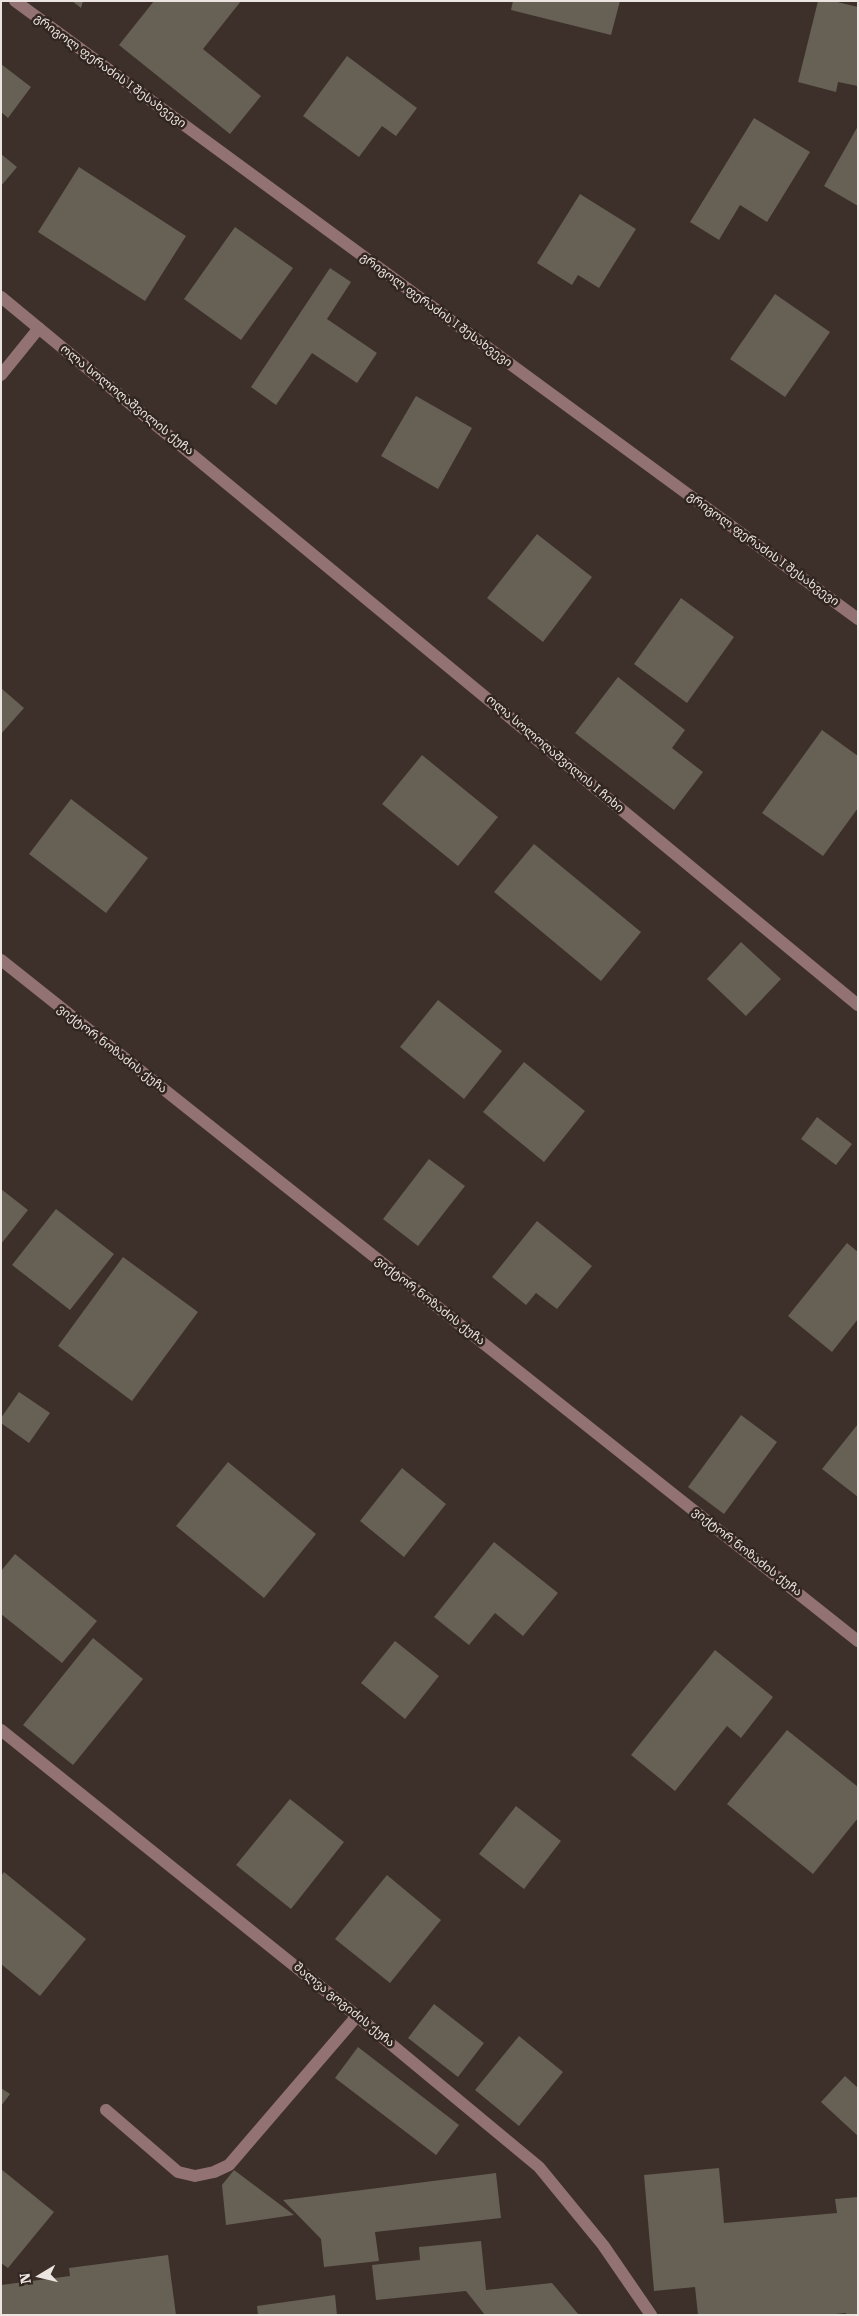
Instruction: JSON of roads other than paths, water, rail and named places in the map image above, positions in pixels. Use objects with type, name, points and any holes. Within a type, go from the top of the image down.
[{"type":"street","name":"გრიგოლ ფერაძის I შესახვევი","points":[[15,1],[858,619]]},
{"type":"street","name":"ოლა სოლოღაშვილის ქუჩა","points":[[1,297],[252,504]]},
{"type":"street","points":[[1,375],[39,328]]},
{"type":"street","name":"ოლა სოლოღაშვილის I ჩიხი","points":[[252,504],[858,1005]]},
{"type":"street","name":"ვიქტორ ნოზაძის ქუჩა","points":[[1,960],[858,1641]]},
{"type":"street","name":"შალვა გოგიძის ქუჩა","points":[[1,1730],[358,2016],[540,2168],[603,2245],[651,2315]]},
{"type":"street","points":[[106,2110],[178,2172],[195,2176],[214,2172],[229,2165],[358,2016]]}]
